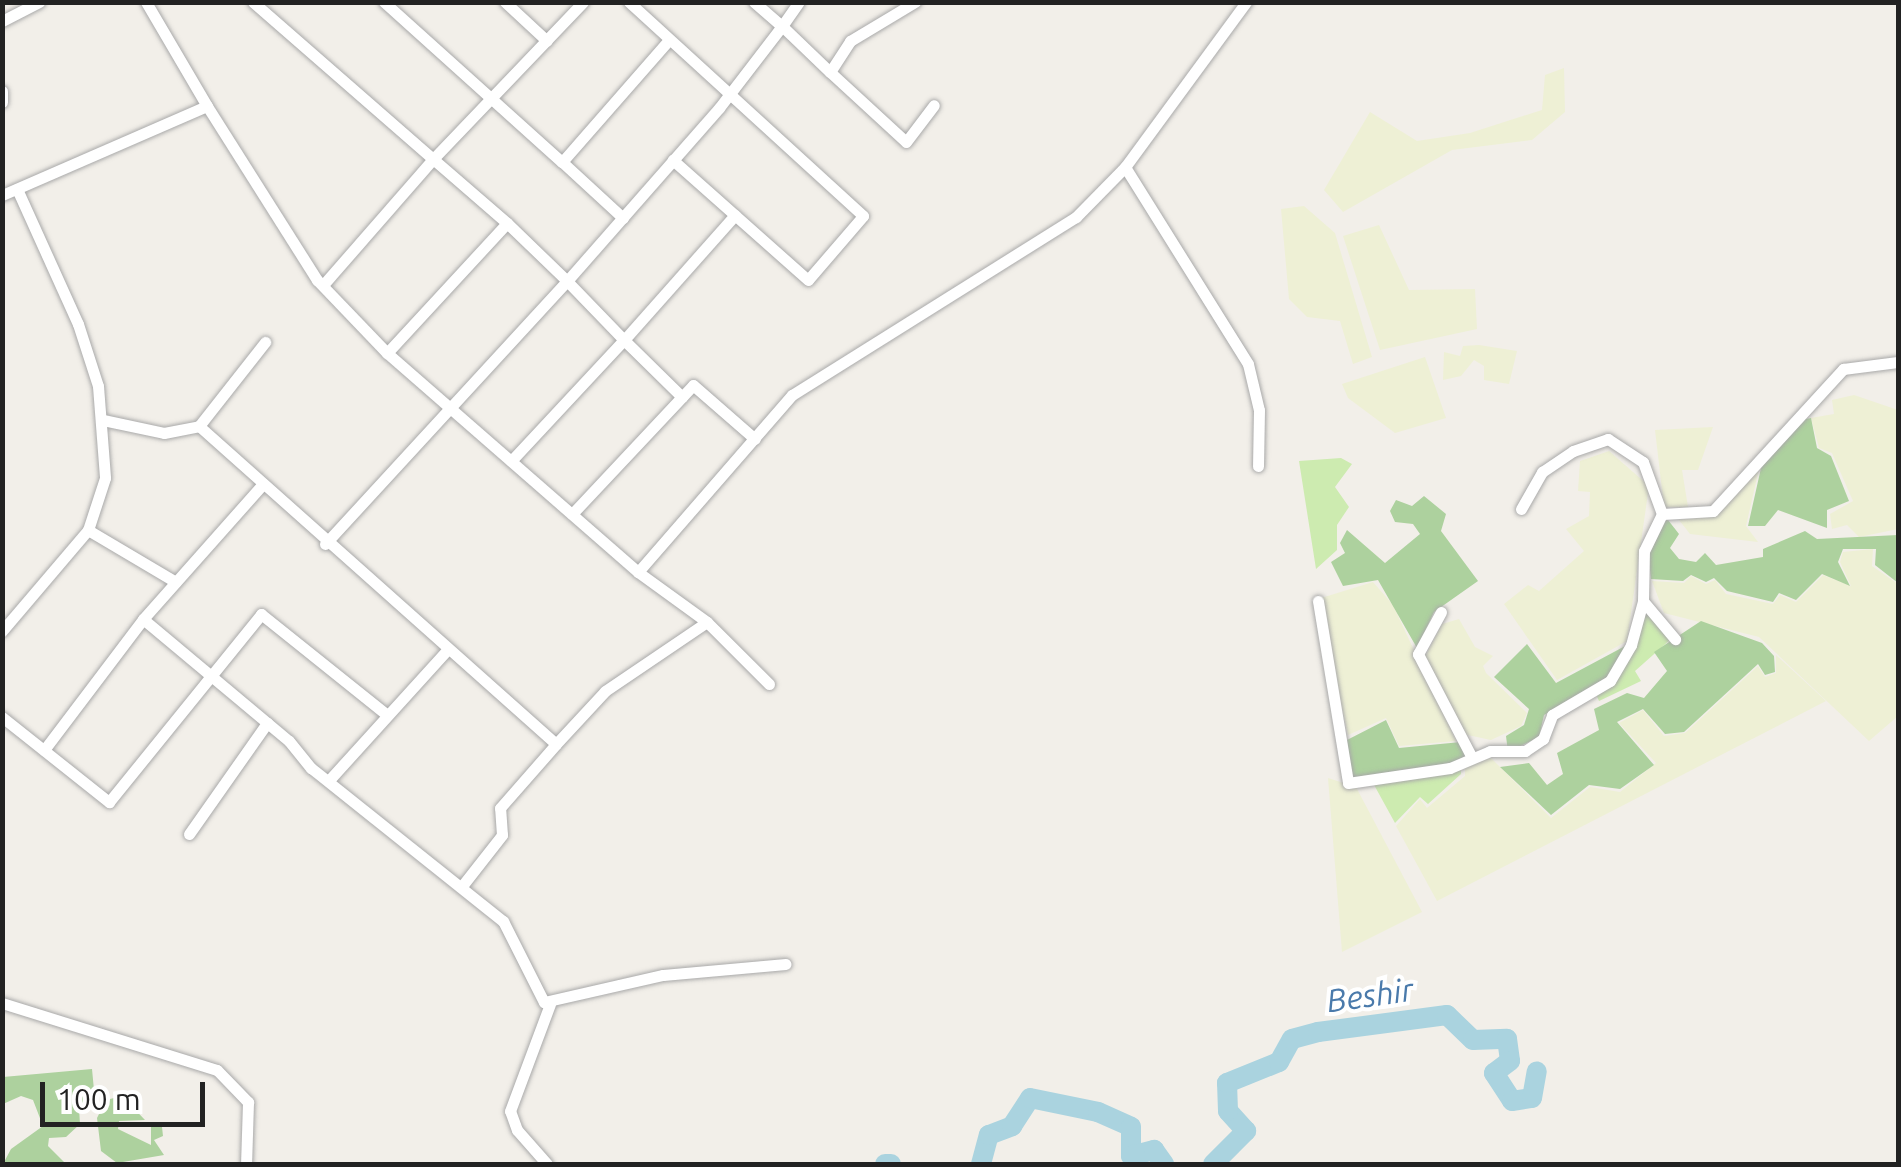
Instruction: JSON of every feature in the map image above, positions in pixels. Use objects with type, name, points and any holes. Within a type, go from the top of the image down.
[{"type":"street","points":[[2,21],[38,2]]},
{"type":"street","points":[[146,2],[206,106],[324,285],[387,353],[638,572],[706,622],[769,684]]},
{"type":"street","points":[[253,2],[508,223],[682,397]]},
{"type":"street","points":[[384,2],[490,104],[562,162],[622,218]]},
{"type":"street","points":[[505,2],[547,42]]},
{"type":"street","points":[[324,285],[433,159],[490,104],[583,2]]},
{"type":"street","points":[[628,2],[727,98],[862,216],[808,280],[673,160]]},
{"type":"street","points":[[754,2],[906,142],[934,105]]},
{"type":"street","points":[[325,544],[567,282],[727,98],[799,2]]},
{"type":"street","points":[[830,72],[850,42],[915,2]]},
{"type":"street","points":[[638,572],[792,395],[1076,216],[1125,167],[1246,2]]},
{"type":"street","points":[[562,162],[668,40]]},
{"type":"street","points":[[2,91],[2,102]]},
{"type":"street","points":[[2,195],[206,106]]},
{"type":"street","points":[[1125,167],[1248,364],[1259,410],[1258,466]]},
{"type":"street","points":[[2,631],[88,530],[105,478],[103,420],[78,324],[16,189]]},
{"type":"street","points":[[512,461],[735,215]]},
{"type":"street","points":[[387,353],[508,223]]},
{"type":"street","points":[[103,420],[164,433],[199,426],[265,342]]},
{"type":"street","points":[[1662,514],[1713,511],[1843,369],[1898,362]]},
{"type":"street","points":[[572,514],[693,385],[754,439]]},
{"type":"street","points":[[199,426],[325,544],[556,744]]},
{"type":"street","points":[[1318,601],[1348,783],[1450,768],[1471,756],[1525,751],[1543,739],[1552,715],[1610,681],[1631,645],[1643,601],[1644,551],[1662,514],[1643,462],[1608,439],[1573,450],[1542,472],[1521,509]]},
{"type":"street","points":[[44,750],[143,619],[262,485]]},
{"type":"street","points":[[88,530],[176,582]]},
{"type":"street","points":[[1643,601],[1675,639]]},
{"type":"street","points":[[1441,612],[1418,654],[1471,756]]},
{"type":"street","points":[[2,716],[109,802],[261,614],[387,715]]},
{"type":"street","points":[[143,619],[267,723],[310,768],[331,778],[503,921],[536,992],[550,1004]]},
{"type":"street","points":[[462,886],[502,835],[500,808],[556,744],[606,691],[706,622]]},
{"type":"street","points":[[331,778],[447,650]]},
{"type":"street","points":[[190,834],[267,723]]},
{"type":"street","points":[[550,1004],[663,975],[786,964]]},
{"type":"street","points":[[2,1003],[218,1070],[248,1102],[246,1164]]},
{"type":"street","points":[[547,1164],[516,1130],[510,1110],[550,1004]]},
{"type":"green space","points":[[1564,68],[1565,112],[1532,140],[1452,150],[1343,212],[1324,190],[1370,112],[1417,141],[1470,133],[1542,110],[1545,75]]},
{"type":"green space","points":[[1304,206],[1335,233],[1372,357],[1353,364],[1340,321],[1307,317],[1289,299],[1281,209]]},
{"type":"green space","points":[[1379,225],[1409,290],[1475,289],[1477,329],[1380,350],[1343,236]]},
{"type":"green space","points":[[1463,346],[1517,351],[1509,384],[1484,380],[1484,366],[1474,360],[1461,376],[1443,380],[1444,352],[1460,356]]},
{"type":"green space","points":[[1425,357],[1446,418],[1395,433],[1348,398],[1342,384]]},
{"type":"green space","points":[[1854,395],[1898,410],[1898,529],[1859,537],[1847,525],[1832,529],[1830,514],[1853,501],[1832,453],[1819,448],[1811,418],[1834,414],[1832,400]]},
{"type":"green space","points":[[1811,418],[1817,448],[1831,456],[1849,501],[1827,510],[1827,528],[1778,510],[1765,526],[1748,526],[1761,468],[1795,421]]},
{"type":"green space","points":[[1713,427],[1698,470],[1682,470],[1688,507],[1664,507],[1655,430]]},
{"type":"green space","points":[[1609,451],[1649,486],[1627,641],[1557,680],[1504,604],[1528,585],[1539,591],[1584,551],[1566,529],[1589,516],[1590,492],[1578,491],[1580,461]]},
{"type":"green space","points":[[1341,458],[1352,464],[1335,487],[1349,507],[1337,525],[1337,550],[1316,569],[1299,461]]},
{"type":"green space","points":[[1759,469],[1746,526],[1758,542],[1690,534],[1679,520],[1713,516]]},
{"type":"green space","points":[[1424,496],[1446,514],[1441,531],[1478,581],[1434,612],[1417,648],[1378,580],[1343,586],[1331,562],[1345,553],[1340,543],[1347,530],[1385,563],[1420,534],[1413,524],[1395,522],[1390,511],[1396,500],[1412,506]]},
{"type":"green space","points":[[1668,520],[1679,534],[1670,548],[1679,559],[1696,562],[1705,553],[1716,565],[1763,557],[1763,549],[1805,531],[1817,539],[1898,535],[1898,583],[1875,565],[1876,549],[1843,549],[1838,562],[1850,586],[1822,574],[1796,600],[1779,593],[1773,602],[1727,591],[1714,578],[1706,582],[1691,575],[1683,581],[1651,579],[1648,551],[1659,522]]},
{"type":"green space","points":[[1873,549],[1872,566],[1898,584],[1898,716],[1869,741],[1759,637],[1664,613],[1652,581],[1684,583],[1691,576],[1706,584],[1715,580],[1726,594],[1773,604],[1780,595],[1796,602],[1823,575],[1851,586],[1840,562],[1843,552]]},
{"type":"green space","points":[[1373,582],[1393,605],[1456,741],[1399,746],[1386,718],[1348,735],[1318,599]]},
{"type":"green space","points":[[1644,609],[1671,639],[1635,671],[1641,681],[1599,701],[1596,694],[1615,678]]},
{"type":"green space","points":[[1459,619],[1475,647],[1493,656],[1483,666],[1486,673],[1527,713],[1521,726],[1491,740],[1463,734],[1424,659],[1442,624]]},
{"type":"green space","points":[[1701,621],[1762,643],[1774,656],[1775,672],[1765,675],[1758,664],[1684,732],[1665,734],[1643,709],[1617,722],[1654,765],[1620,789],[1589,785],[1551,815],[1500,767],[1529,763],[1547,785],[1563,774],[1557,753],[1599,730],[1594,709],[1627,693],[1644,698],[1667,671],[1654,652]]},
{"type":"green space","points":[[1527,644],[1556,683],[1627,645],[1606,680],[1544,715],[1539,737],[1508,752],[1506,736],[1524,725],[1529,709],[1494,677]]},
{"type":"green space","points":[[1776,655],[1826,701],[1437,901],[1396,826],[1420,799],[1427,808],[1465,776],[1465,763],[1491,758],[1551,818],[1590,787],[1620,792],[1656,763],[1619,723],[1643,710],[1664,736],[1685,733],[1758,666],[1765,677],[1776,673]]},
{"type":"green space","points":[[1386,720],[1399,748],[1461,742],[1468,754],[1450,766],[1350,780],[1347,740]]},
{"type":"green space","points":[[1461,766],[1461,774],[1428,804],[1420,797],[1395,823],[1373,783]]},
{"type":"green space","points":[[1328,778],[1356,787],[1422,912],[1342,952]]},
{"type":"green space","points":[[92,1069],[94,1090],[79,1108],[80,1124],[66,1137],[49,1138],[48,1146],[66,1164],[3,1164],[11,1149],[43,1126],[33,1100],[21,1096],[3,1104],[3,1077]]},
{"type":"green space","points":[[122,1096],[145,1120],[119,1121],[118,1129],[151,1145],[151,1127],[162,1127],[163,1136],[154,1140],[164,1155],[117,1163],[101,1151],[97,1118],[106,1100]]},
{"type":"waterway","name":"Beshir","points":[[1213,1164],[1246,1131],[1228,1111],[1227,1083],[1279,1062],[1292,1039],[1447,1015],[1473,1040],[1507,1039],[1510,1061],[1494,1073],[1512,1101],[1532,1098],[1537,1071]]},
{"type":"waterway","name":"Beshir","points":[[981,1164],[989,1135],[1012,1126],[1030,1098],[1098,1112],[1131,1127],[1131,1156],[1154,1150],[1164,1164]]},
{"type":"waterway","name":"Beshir","points":[[885,1164],[891,1164]]}]
